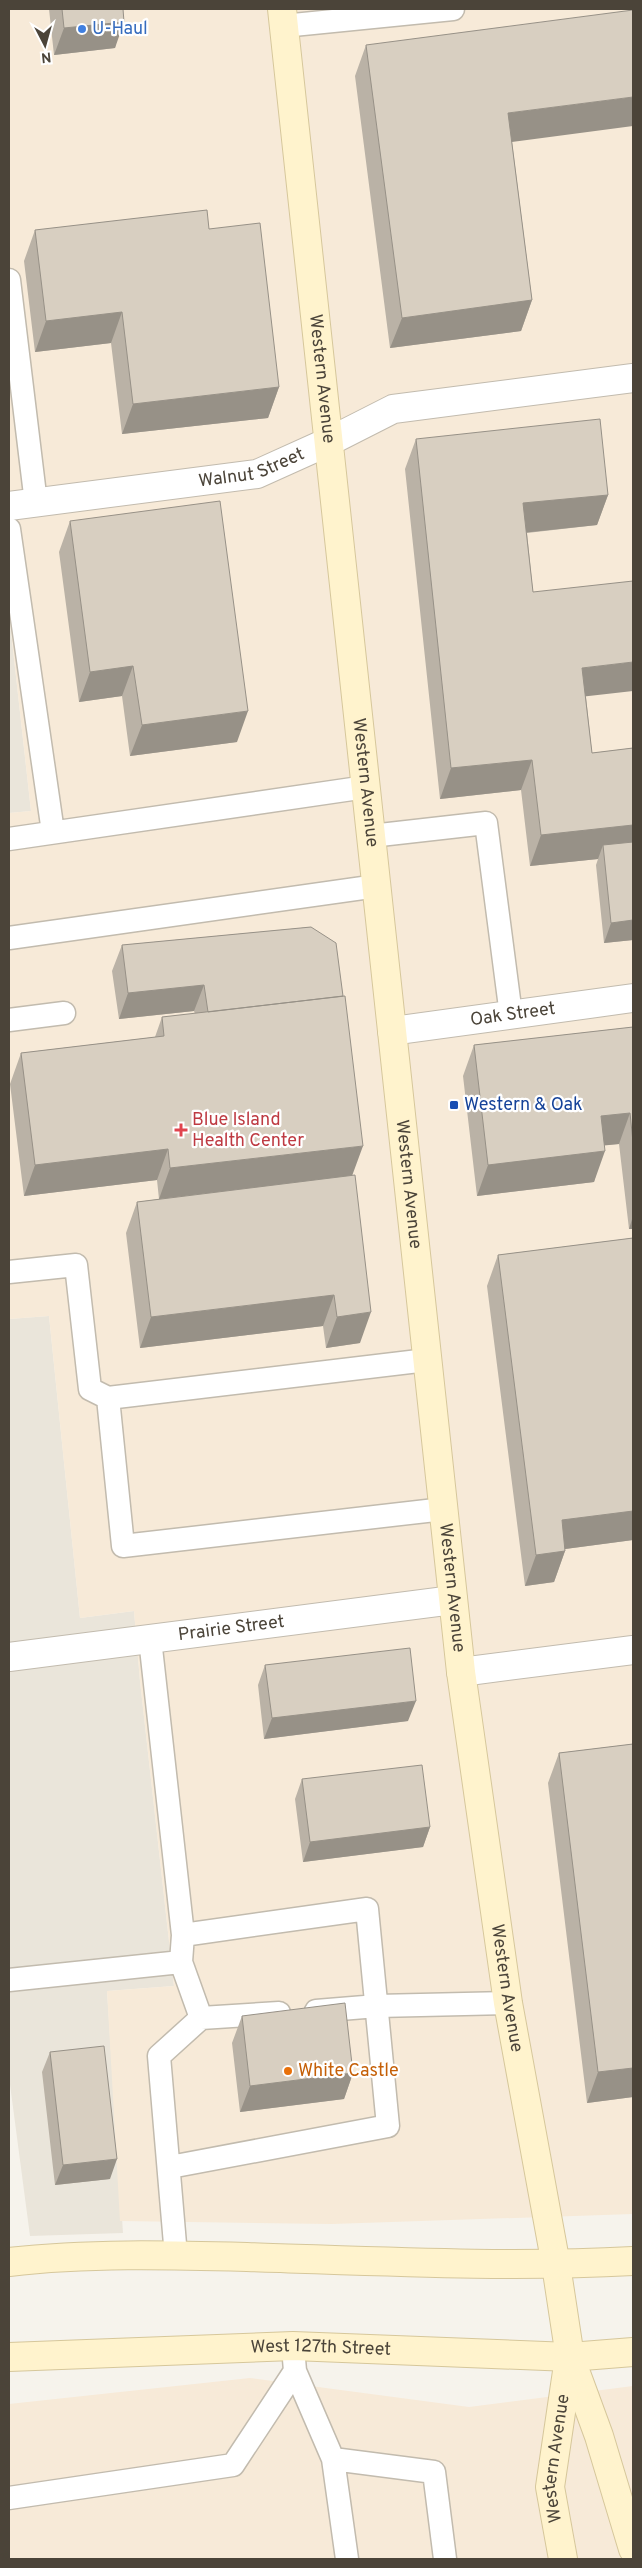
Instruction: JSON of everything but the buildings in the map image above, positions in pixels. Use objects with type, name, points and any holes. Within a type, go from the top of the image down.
[{"type":"main road","name":"Western Avenue","points":[[283,17],[461,1672],[508,2003],[556,2265],[570,2356],[599,2436],[633,2549]]},
{"type":"main road","points":[[9,2262],[44,2258],[176,2256],[556,2265],[633,2261]]},
{"type":"main road","name":"West 127th Street","points":[[9,2357],[294,2359],[570,2356],[633,2352]]},
{"type":"main road","name":"Western Avenue","points":[[563,2559],[550,2487],[570,2356]]},
{"type":"street","name":"Walnut Street","points":[[9,506],[257,474],[328,442],[393,409],[633,378]]},
{"type":"street","name":"Oak Street","points":[[392,1031],[633,998]]},
{"type":"street","name":"Prairie Street","points":[[9,1657],[453,1600]]},
{"type":"street","points":[[461,1672],[633,1650]]},
{"type":"lane","points":[[283,17],[452,9]]},
{"type":"lane","points":[[9,280],[36,502]]},
{"type":"lane","points":[[9,529],[53,832]]},
{"type":"lane","points":[[9,839],[366,787]]},
{"type":"lane","points":[[371,836],[486,823],[511,1015]]},
{"type":"lane","points":[[9,938],[376,886]]},
{"type":"lane","points":[[9,1020],[64,1013]]},
{"type":"lane","points":[[9,1272],[76,1265],[90,1388],[108,1398],[428,1360]]},
{"type":"lane","points":[[108,1398],[123,1546],[444,1509]]},
{"type":"lane","points":[[150,1639],[183,1935],[181,1962],[201,2018]]},
{"type":"lane","points":[[170,2167],[388,2126],[367,1909],[183,1935]]},
{"type":"lane","points":[[9,1980],[181,1962]]},
{"type":"lane","points":[[176,2256],[170,2167],[159,2056],[201,2018],[377,2006],[508,2003]]},
{"type":"lane","points":[[294,2359],[333,2459],[348,2559]]},
{"type":"lane","points":[[9,2498],[232,2465],[294,2359]]},
{"type":"lane","points":[[333,2459],[434,2472],[445,2559]]},
{"type":"shaded area","points":[[9,9],[633,9],[633,2214],[332,2224],[120,2221],[107,1991],[174,1986],[134,1611],[80,1618],[49,1316],[9,1319],[9,813],[31,811],[9,614]]},
{"type":"shaded area","points":[[9,614],[31,811],[9,813]]},
{"type":"shaded area","points":[[49,1316],[80,1618],[134,1611],[174,1986],[107,1991],[123,2233],[30,2236],[9,2077],[9,1319]]},
{"type":"shaded area","points":[[250,2378],[469,2407],[633,2386],[633,2559],[9,2559],[9,2404]]},
{"type":"place","name":"U-Haul","points":[[82,29]]},
{"type":"place","name":"Western & Oak","points":[[454,1105]]},
{"type":"place","name":"Blue Island Health Center","points":[[181,1130]]},
{"type":"place","name":"White Castle","points":[[288,2071]]}]
